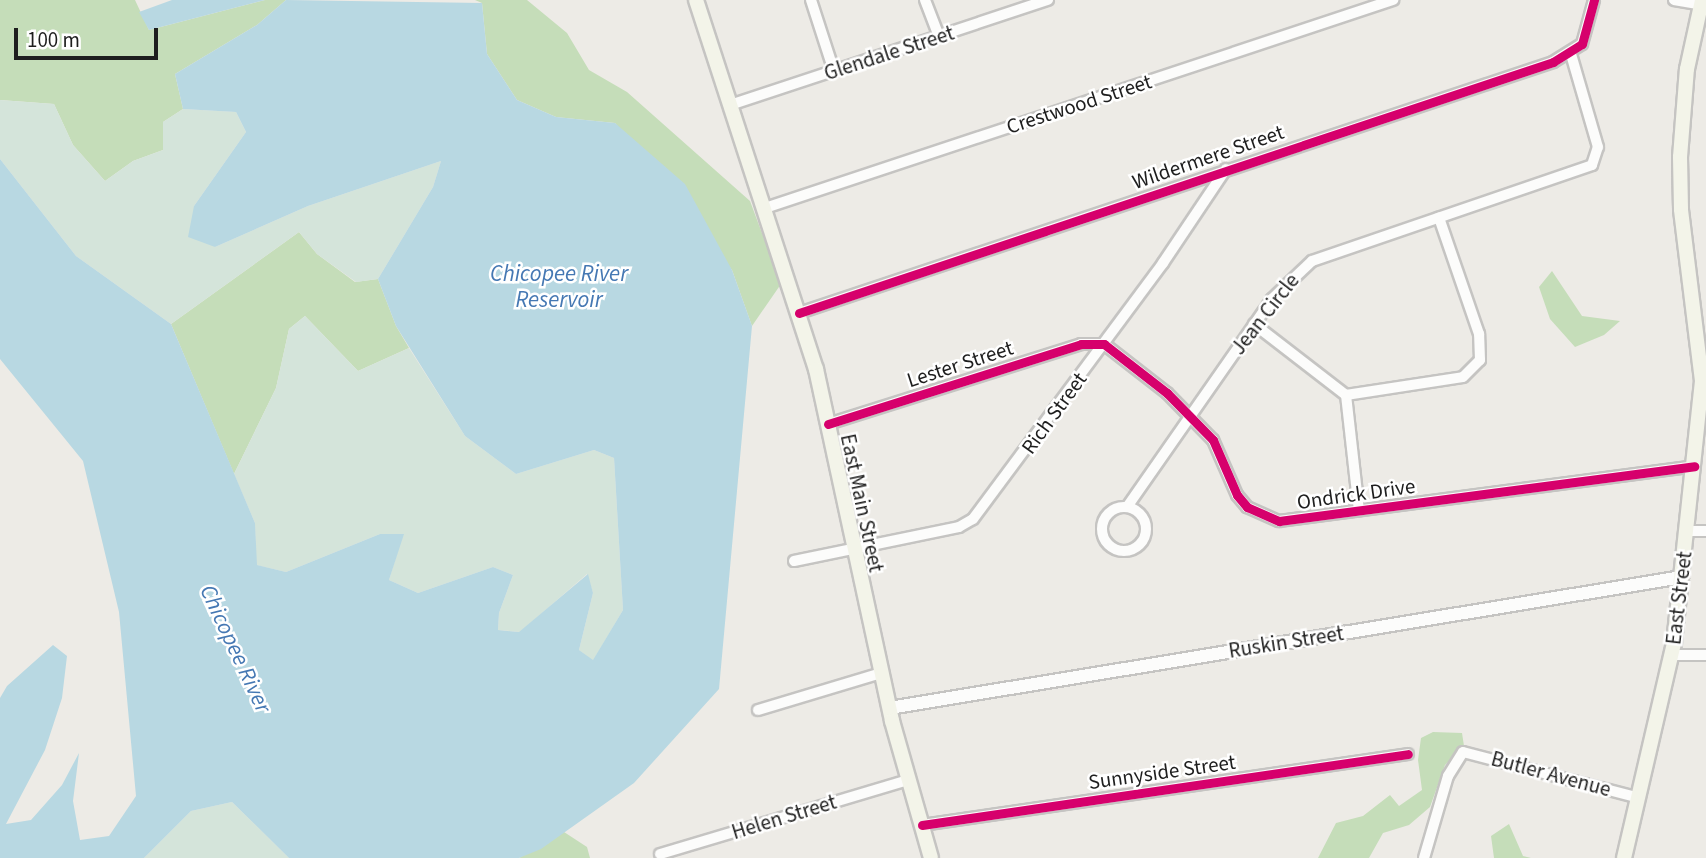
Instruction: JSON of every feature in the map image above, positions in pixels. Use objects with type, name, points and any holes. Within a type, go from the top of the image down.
[{"type":"main road","name":"East Main Street","points":[[696,0],[799,313],[828,424],[889,708],[931,858]]},
{"type":"main road","name":"East Street","points":[[1625,858],[1672,655],[1694,466],[1700,342],[1681,209],[1680,156],[1687,69],[1703,4]]},
{"type":"street","points":[[811,0],[834,71]]},
{"type":"street","points":[[925,0],[939,36]]},
{"type":"street","name":"Crestwood Street","points":[[765,208],[1394,0]]},
{"type":"street","points":[[1571,54],[1589,29],[1594,0]]},
{"type":"street","points":[[1674,0],[1703,4]]},
{"type":"street","name":"Glendale Street","points":[[730,105],[1043,1]]},
{"type":"street","name":"Wildermere Street","points":[[799,313],[1571,54]]},
{"type":"street","name":"Jean Circle","points":[[1127,507],[1142,516],[1146,532],[1137,547],[1120,550],[1108,543],[1103,526],[1113,510],[1127,507],[1186,417],[1294,274],[1312,261],[1583,170],[1598,158],[1571,54]]},
{"type":"street","name":"Rich Street","points":[[794,561],[959,527],[972,519],[1104,344],[1226,169]]},
{"type":"street","points":[[1346,395],[1464,377],[1480,360],[1479,334],[1439,218]]},
{"type":"street","points":[[1254,324],[1346,395],[1359,510]]},
{"type":"street","name":"Ondrick Drive","points":[[1104,344],[1167,393],[1186,417],[1218,446],[1237,495],[1252,511],[1266,519],[1294,522],[1359,510],[1694,466]]},
{"type":"street","name":"Lester Street","points":[[828,424],[1058,350],[1104,344]]},
{"type":"street","points":[[1688,531],[1706,531]]},
{"type":"street","name":"Ruskin Street","points":[[889,708],[1682,577]]},
{"type":"street","points":[[1672,655],[1706,654]]},
{"type":"street","points":[[758,710],[881,673]]},
{"type":"street","name":"Butler Avenue","points":[[1424,858],[1448,776],[1463,752],[1639,798]]},
{"type":"street","name":"Sunnyside Street","points":[[922,825],[1408,754]]},
{"type":"street","name":"Helen Street","points":[[660,853],[909,780]]},
{"type":"green space","points":[[0,0],[135,0],[149,30],[265,0],[286,0],[257,25],[175,74],[183,109],[163,122],[163,150],[133,161],[105,181],[73,145],[54,104],[0,100]]},
{"type":"green space","points":[[475,0],[527,0],[567,33],[589,70],[627,92],[750,201],[781,284],[752,326],[732,270],[615,123],[556,117],[517,100],[487,54],[482,3]]},
{"type":"green space","points":[[299,232],[317,254],[355,282],[378,279],[396,326],[409,348],[358,371],[305,316],[289,329],[276,388],[234,474],[171,324]]},
{"type":"green space","points":[[1552,271],[1582,316],[1620,321],[1604,335],[1575,347],[1550,319],[1539,287]]},
{"type":"green space","points":[[1433,732],[1462,733],[1464,746],[1445,765],[1430,807],[1409,825],[1383,833],[1369,858],[1318,858],[1336,823],[1363,816],[1390,795],[1399,806],[1422,790],[1418,760],[1421,738]]},
{"type":"green space","points":[[1509,824],[1523,856],[1531,858],[1494,858],[1491,836]]},
{"type":"green space","points":[[564,832],[587,847],[590,858],[519,858]]},
{"type":"shaded area","points":[[0,100],[54,104],[73,145],[105,181],[133,161],[163,150],[163,122],[183,109],[236,112],[246,132],[194,206],[215,247],[308,206],[441,161],[433,187],[378,279],[356,282],[317,254],[299,232],[171,324],[76,256],[0,159]]},
{"type":"shaded area","points":[[305,316],[358,371],[409,348],[465,436],[516,474],[594,450],[614,458],[623,610],[593,661],[579,650],[593,593],[587,574],[520,632],[498,630],[499,613],[513,575],[493,567],[418,593],[389,580],[403,534],[380,534],[286,572],[256,565],[255,523],[234,474],[276,388],[289,329]]},
{"type":"shaded area","points":[[232,802],[289,858],[144,858],[191,811]]},
{"type":"water","points":[[172,0],[265,0],[149,30],[139,12]]},
{"type":"water","name":"Chicopee River Reservoir","points":[[286,0],[482,3],[487,54],[517,100],[556,117],[615,123],[685,184],[732,270],[752,326],[719,689],[634,783],[541,849],[519,858],[289,858],[232,802],[191,811],[144,858],[0,858],[0,698],[7,686],[53,645],[67,656],[62,698],[45,750],[6,824],[31,820],[62,785],[79,753],[73,801],[80,840],[109,836],[136,796],[119,612],[83,461],[0,359],[0,159],[76,256],[171,324],[255,523],[257,565],[286,572],[380,534],[404,534],[389,580],[418,593],[493,567],[513,575],[499,613],[498,630],[519,632],[588,574],[593,593],[579,650],[593,660],[623,610],[614,458],[594,450],[516,474],[465,436],[396,326],[378,279],[433,187],[441,161],[308,206],[215,247],[188,237],[194,206],[246,132],[236,112],[183,109],[175,74],[257,25]]},
{"type":"cycle path","points":[[799,313],[1553,62],[1582,44],[1594,0]]},
{"type":"cycle path","points":[[828,424],[1081,344],[1104,344],[1167,393],[1213,440],[1237,495],[1247,507],[1279,521],[1694,466]]},
{"type":"cycle path","points":[[922,825],[1408,754]]},
{"type":"water label","name":"Chicopee River","points":[[235,649]]}]
